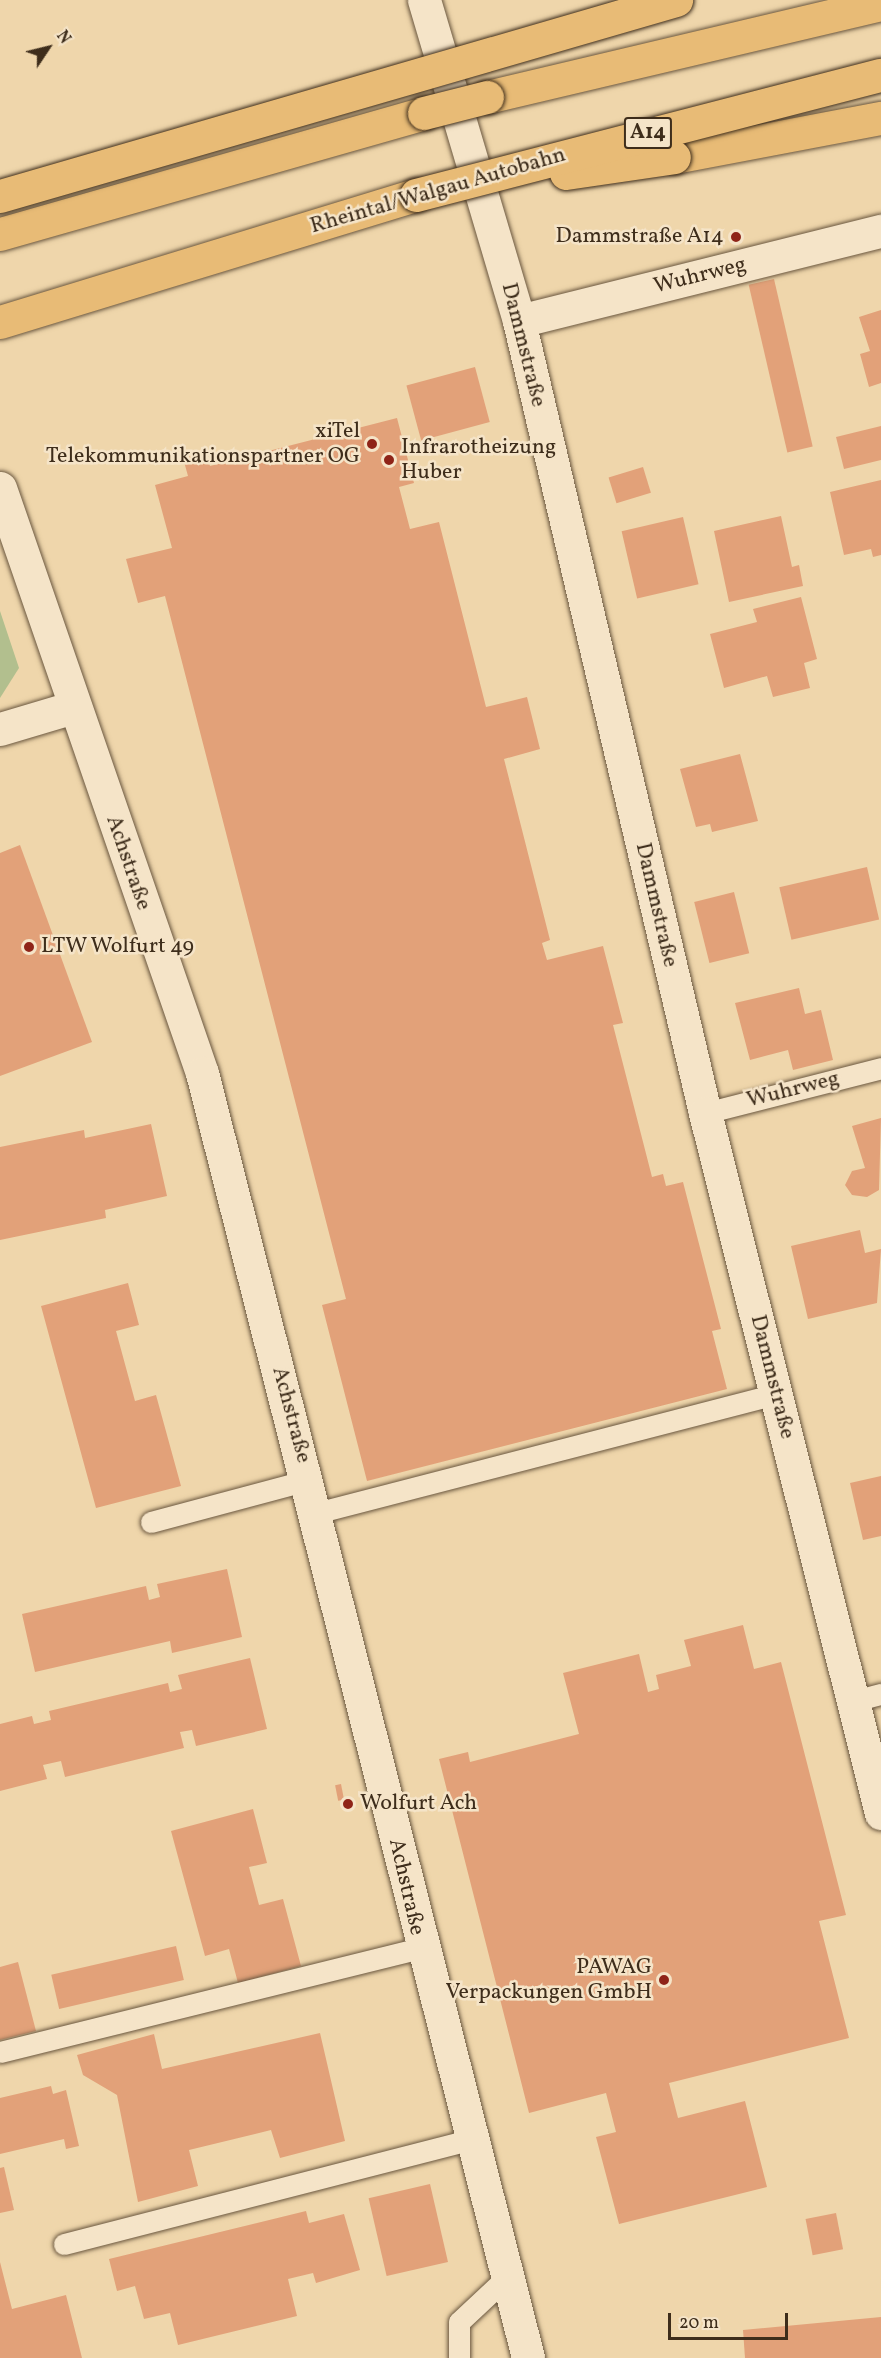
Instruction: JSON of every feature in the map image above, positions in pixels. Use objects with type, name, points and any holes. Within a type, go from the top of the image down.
[{"type":"highway","points":[[0,196],[676,0]]},
{"type":"highway","points":[[0,234],[424,113],[881,4]]},
{"type":"highway","name":"Rheintal/Walgau Autobahn","points":[[0,322],[416,195],[881,75]]},
{"type":"highway","points":[[416,195],[674,157],[881,117]]},
{"type":"street","name":"Dammstraße","points":[[424,0],[519,321],[705,1113],[777,1394],[868,1698],[881,1813]]},
{"type":"street","name":"Wuhrweg","points":[[519,321],[881,231]]},
{"type":"street","name":"Achstraße","points":[[0,488],[202,1072],[308,1480],[420,1948],[528,2358]]},
{"type":"street","points":[[0,729],[74,707]]},
{"type":"lane","name":"Wuhrweg","points":[[705,1113],[881,1068]]},
{"type":"lane","points":[[316,1513],[777,1394]]},
{"type":"lane","points":[[151,1522],[308,1480]]},
{"type":"lane","points":[[0,2052],[420,1948]]},
{"type":"lane","points":[[64,2244],[470,2140]]},
{"type":"lane","points":[[459,2358],[459,2322],[506,2278]]},
{"type":"green space","points":[[0,611],[19,668],[0,698]]},
{"type":"building","points":[[774,279],[813,447],[787,452],[749,285]]},
{"type":"building","points":[[881,310],[881,383],[869,387],[860,354],[870,351],[859,317]]},
{"type":"building","points":[[475,367],[490,422],[421,440],[406,385]]},
{"type":"building","points":[[397,418],[414,483],[399,487],[410,529],[439,522],[486,707],[527,697],[540,749],[504,759],[550,940],[542,943],[547,960],[603,946],[623,1023],[613,1025],[652,1177],[663,1174],[666,1186],[683,1182],[721,1329],[712,1331],[727,1389],[367,1481],[322,1305],[346,1299],[165,596],[138,603],[126,559],[172,548],[155,485],[188,476],[183,458],[206,453],[210,466]]},
{"type":"building","points":[[881,426],[881,460],[844,469],[836,437]]},
{"type":"building","points":[[643,467],[651,493],[616,503],[609,478]]},
{"type":"building","points":[[881,480],[881,555],[873,557],[871,549],[844,555],[830,492]]},
{"type":"building","points":[[781,516],[792,567],[799,565],[803,586],[729,602],[714,531]]},
{"type":"building","points":[[683,517],[699,584],[637,598],[622,531]]},
{"type":"building","points":[[801,597],[817,659],[804,663],[810,688],[773,697],[767,676],[724,688],[710,634],[757,622],[753,609]]},
{"type":"building","points":[[740,754],[758,821],[712,832],[710,824],[696,827],[680,769]]},
{"type":"building","name":"LTW Wolfurt 49","points":[[20,845],[92,1042],[0,1076],[0,853]]},
{"type":"building","points":[[867,867],[879,920],[791,940],[779,887]]},
{"type":"building","points":[[734,892],[749,953],[709,963],[694,902]]},
{"type":"building","points":[[799,988],[805,1014],[821,1010],[833,1060],[793,1070],[788,1050],[750,1060],[735,1003]]},
{"type":"building","points":[[881,1118],[879,1190],[867,1197],[852,1195],[845,1185],[852,1171],[865,1168],[852,1126]]},
{"type":"building","points":[[151,1124],[167,1196],[105,1210],[106,1218],[0,1240],[0,1147],[84,1130],[85,1138]]},
{"type":"building","points":[[860,1230],[865,1253],[881,1249],[877,1303],[808,1319],[791,1246]]},
{"type":"building","points":[[128,1283],[139,1325],[116,1331],[135,1401],[156,1395],[181,1486],[96,1508],[41,1306]]},
{"type":"building","points":[[881,1476],[881,1536],[863,1540],[850,1483]]},
{"type":"building","points":[[227,1569],[242,1637],[172,1653],[170,1641],[35,1672],[22,1614],[146,1586],[149,1600],[160,1597],[157,1584]]},
{"type":"building","name":"PAWAG Verpackungen GmbH","points":[[743,1625],[754,1669],[781,1662],[846,1915],[819,1921],[849,2038],[669,2083],[678,2118],[745,2101],[767,2187],[619,2224],[596,2137],[616,2132],[606,2093],[529,2113],[439,1759],[468,1752],[470,1762],[579,1734],[563,1673],[639,1654],[648,1692],[659,1689],[656,1675],[691,1666],[684,1640]]},
{"type":"building","points":[[250,1658],[267,1729],[196,1746],[192,1730],[180,1732],[184,1748],[65,1777],[61,1761],[43,1765],[47,1779],[0,1791],[0,1724],[32,1716],[34,1724],[51,1720],[49,1711],[168,1683],[170,1692],[182,1689],[178,1675]]},
{"type":"building","points":[[341,1784],[344,1800],[338,1801],[335,1785]]},
{"type":"building","points":[[253,1809],[267,1863],[249,1867],[259,1905],[283,1899],[301,1966],[238,1983],[229,1949],[205,1956],[171,1831]]},
{"type":"building","points":[[176,1946],[184,1980],[59,2009],[51,1975]]},
{"type":"building","points":[[18,1962],[36,2031],[0,2040],[0,1967]]},
{"type":"building","points":[[320,2033],[345,2141],[280,2158],[271,2130],[189,2150],[198,2186],[138,2202],[117,2095],[83,2075],[77,2055],[154,2034],[162,2069]]},
{"type":"building","points":[[51,2086],[53,2094],[66,2090],[79,2146],[66,2149],[64,2139],[0,2154],[0,2098]]},
{"type":"building","points":[[4,2167],[14,2210],[0,2213],[0,2168]]},
{"type":"building","points":[[430,2184],[448,2262],[387,2276],[369,2198]]},
{"type":"building","points":[[306,2211],[309,2223],[344,2214],[360,2270],[316,2283],[313,2273],[288,2279],[297,2316],[178,2345],[170,2313],[144,2319],[135,2286],[117,2291],[109,2259]]},
{"type":"building","points":[[836,2213],[843,2249],[813,2255],[806,2219]]},
{"type":"building","points":[[0,2262],[12,2309],[66,2295],[82,2358],[0,2358]]},
{"type":"building","points":[[881,2317],[881,2358],[745,2358],[743,2330]]},
{"type":"place","name":"Dammstraße A14","points":[[736,237]]},
{"type":"place","name":"xiTel Telekommunikationspartner OG","points":[[372,444]]},
{"type":"place","name":"Infrarotheizung Huber","points":[[389,460]]},
{"type":"place","name":"LTW Wolfurt 49","points":[[29,947]]},
{"type":"place","name":"Wolfurt Ach","points":[[348,1804]]},
{"type":"place","name":"PAWAG Verpackungen GmbH","points":[[664,1980]]}]
